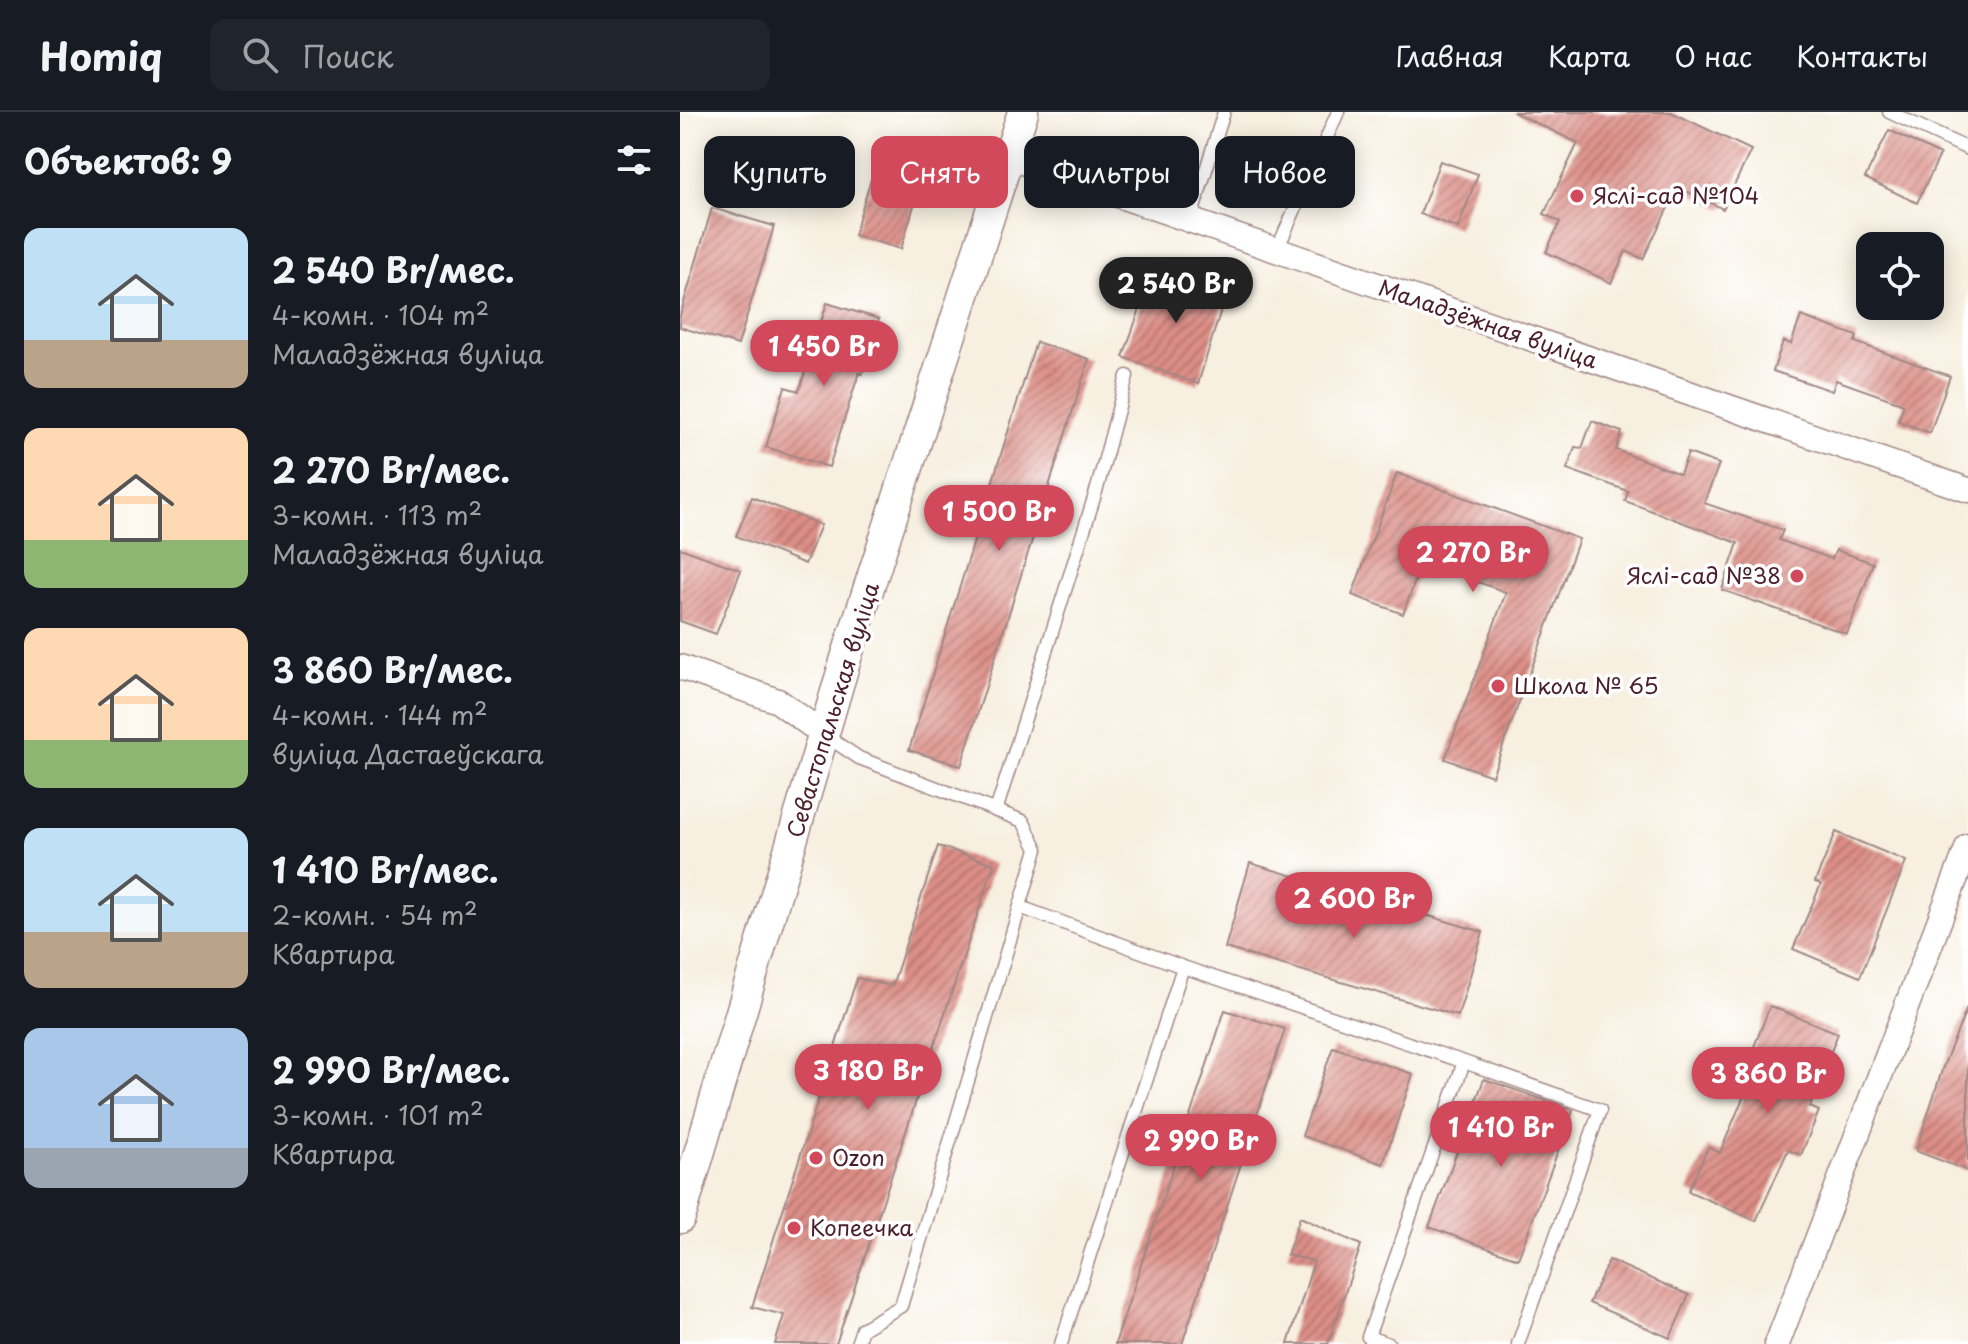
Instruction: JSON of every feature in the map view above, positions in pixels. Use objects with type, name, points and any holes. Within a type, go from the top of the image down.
[{"type":"street","name":"Севастопальская вуліца","points":[[1008,157],[1023,112]]},
{"type":"street","name":"Маладзёжная вуліца","points":[[1008,157],[1968,490]]},
{"type":"street","name":"Севастопальская вуліца","points":[[680,1218],[823,734],[992,208]]},
{"type":"street","points":[[680,667],[778,701],[823,734]]},
{"type":"street","points":[[1777,1344],[1968,846]]},
{"type":"lane","points":[[1190,221],[1224,112]]},
{"type":"lane","points":[[1276,252],[1338,112]]},
{"type":"lane","points":[[1889,112],[1968,149]]},
{"type":"lane","points":[[996,811],[1098,485],[1127,376]]},
{"type":"lane","points":[[823,734],[859,758],[1023,821],[1037,849],[901,1306],[862,1329],[857,1344]]},
{"type":"lane","points":[[1020,907],[1183,967],[1600,1110],[1518,1344]]},
{"type":"lane","points":[[1061,1344],[1183,967]]},
{"type":"lane","points":[[1389,1344],[1368,1337],[1464,1062]]},
{"type":"building","name":"Яслі-сад №104","points":[[1513,112],[1671,112],[1751,150],[1723,209],[1678,187],[1643,259],[1626,251],[1611,283],[1546,252],[1560,222],[1544,214],[1578,143]]},
{"type":"building","points":[[1889,130],[1940,155],[1917,203],[1865,178]]},
{"type":"building","points":[[1440,161],[1478,174],[1458,228],[1420,214]]},
{"type":"building","points":[[871,179],[871,208],[913,208],[901,249],[854,235]]},
{"type":"building","points":[[712,208],[774,226],[738,345],[680,327],[680,316]]},
{"type":"building","points":[[1154,269],[1227,290],[1198,384],[1123,357]]},
{"type":"building","points":[[827,303],[879,319],[829,467],[766,447],[785,387],[799,391]]},
{"type":"building","points":[[1801,316],[1857,336],[1855,342],[1950,376],[1930,433],[1898,421],[1904,404],[1836,380],[1832,391],[1773,371],[1783,341],[1791,344]]},
{"type":"building","points":[[1036,342],[1089,359],[961,766],[909,750]]},
{"type":"building","points":[[1592,421],[1622,432],[1616,450],[1680,474],[1688,453],[1719,464],[1704,503],[1783,530],[1779,540],[1832,559],[1836,550],[1873,563],[1847,634],[1722,590],[1738,543],[1625,501],[1628,491],[1567,469],[1575,447],[1582,448]]},
{"type":"building","name":"Школа № 65","points":[[1397,473],[1579,539],[1492,776],[1445,759],[1506,592],[1422,562],[1403,614],[1352,595]]},
{"type":"building","points":[[752,497],[821,525],[805,564],[736,536]]},
{"type":"building","points":[[680,548],[741,570],[716,634],[680,621]]},
{"type":"building","points":[[1836,832],[1906,861],[1860,977],[1793,949],[1821,884],[1815,882]]},
{"type":"building","points":[[938,846],[994,864],[836,1344],[775,1344],[784,1315],[752,1307],[857,978],[892,986]]},
{"type":"building","points":[[1250,863],[1483,932],[1458,1016],[1225,948]]},
{"type":"building","points":[[1770,1006],[1838,1033],[1810,1107],[1819,1111],[1801,1155],[1788,1150],[1756,1221],[1688,1191],[1708,1147],[1720,1153],[1761,1055],[1752,1052]]},
{"type":"building","points":[[1967,1008],[1968,1171],[1916,1151],[1944,1064]]},
{"type":"building","points":[[1225,1010],[1285,1029],[1182,1344],[1115,1344]]},
{"type":"building","points":[[1333,1047],[1413,1074],[1383,1164],[1302,1136]]},
{"type":"building","points":[[1484,1079],[1573,1110],[1518,1259],[1429,1227]]},
{"type":"building","points":[[1300,1217],[1361,1245],[1328,1344],[1288,1344],[1314,1261],[1287,1255]]},
{"type":"building","points":[[1609,1260],[1689,1295],[1670,1338],[1589,1303]]},
{"type":"place","name":"Яслі-сад №104","points":[[1577,196]]},
{"type":"place","name":"Яслі-сад №38","points":[[1797,576]]},
{"type":"place","name":"Школа № 65","points":[[1498,686]]},
{"type":"place","name":"Ozon","points":[[816,1158]]},
{"type":"place","name":"Копеечка","points":[[794,1228]]}]
